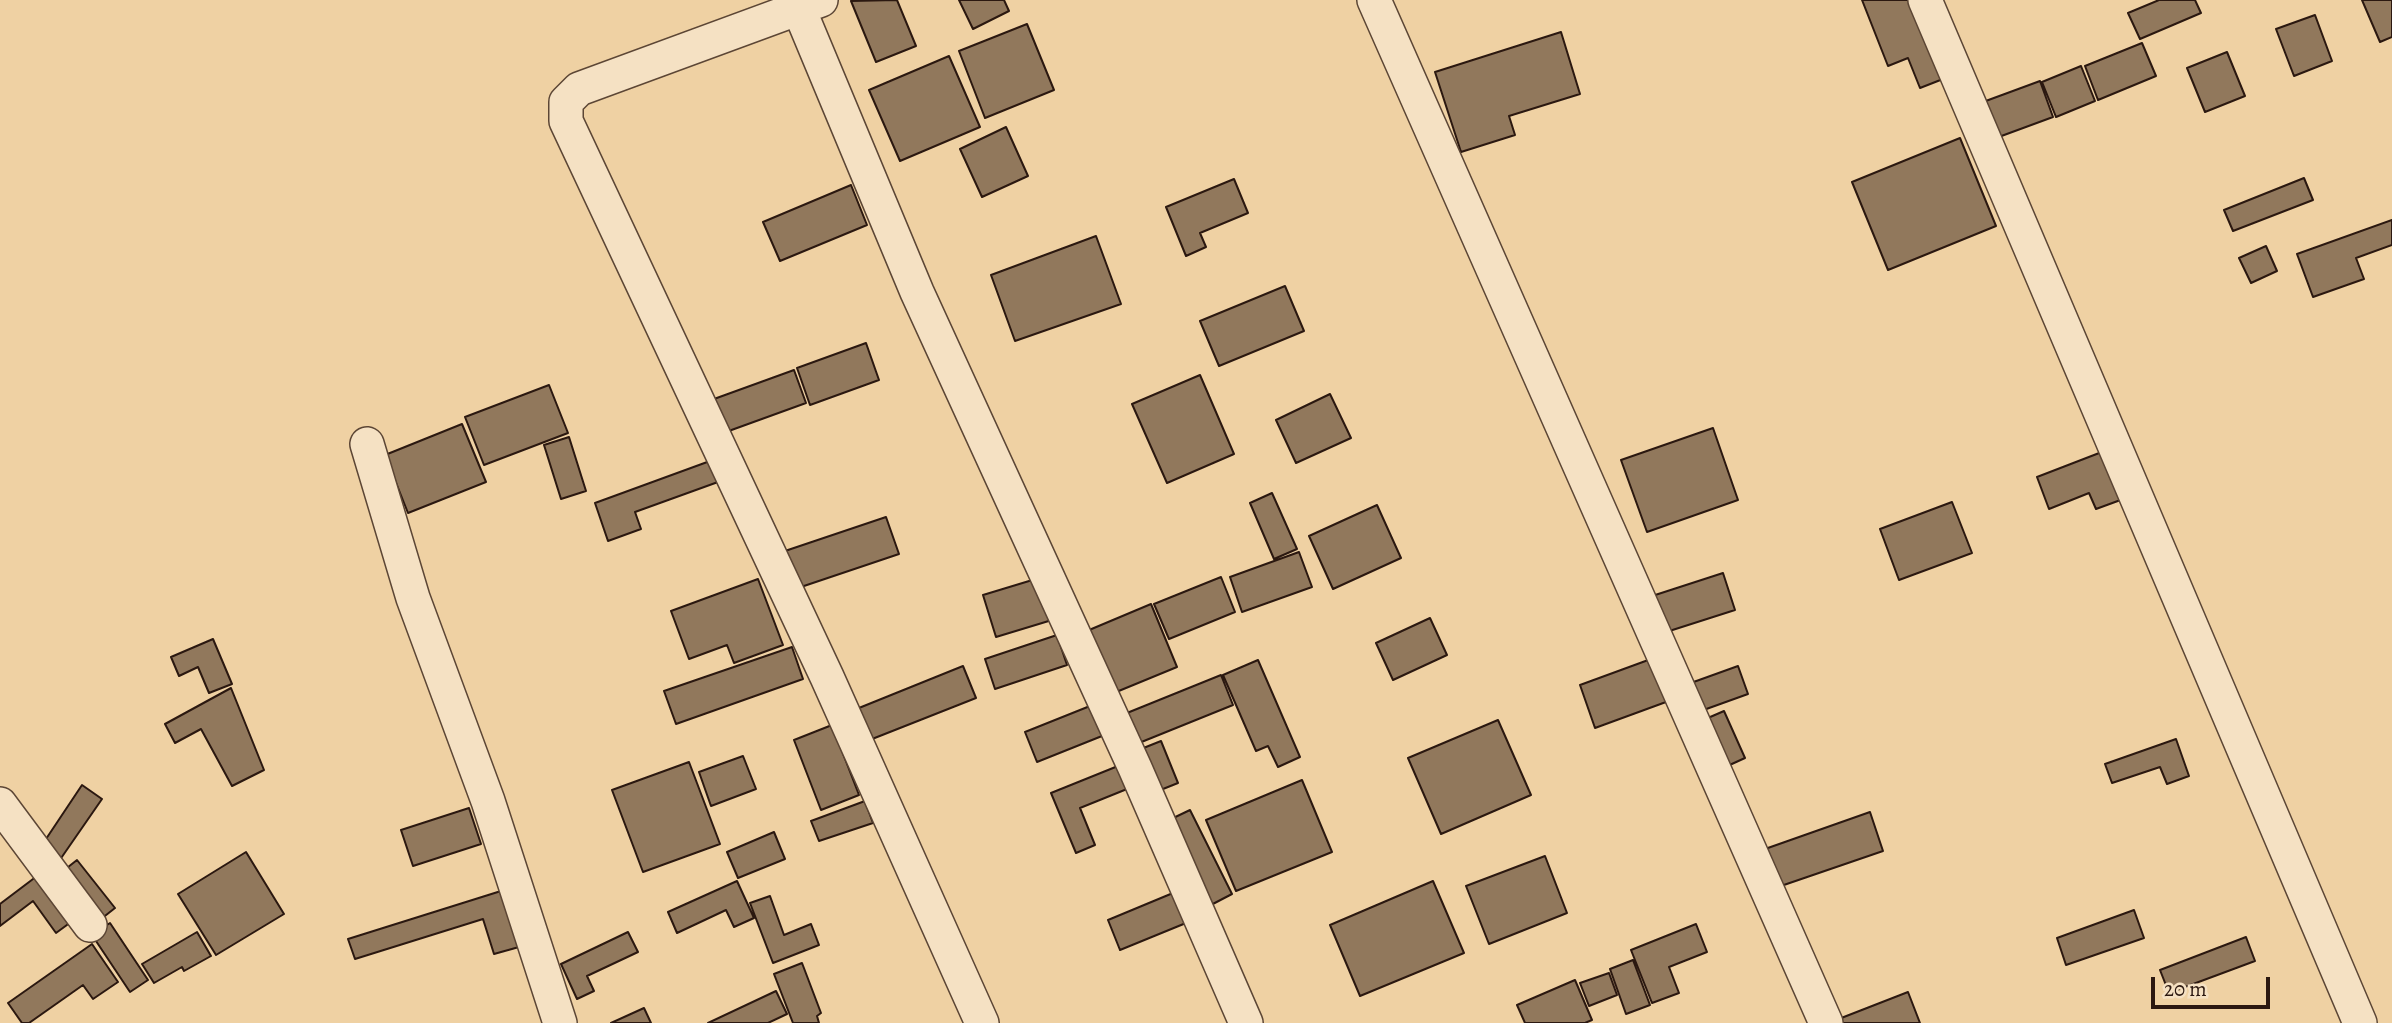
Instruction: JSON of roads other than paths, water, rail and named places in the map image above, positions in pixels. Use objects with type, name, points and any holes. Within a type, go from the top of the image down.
[{"type":"street","points":[[1374,0],[1826,1023]]},
{"type":"street","points":[[1924,0],[2360,1023]]},
{"type":"street","points":[[982,1023],[827,677],[566,121],[566,102],[579,89],[810,4],[917,292],[1135,768],[1247,1023]]},
{"type":"street","points":[[367,444],[413,598],[488,801],[560,1023]]},
{"type":"street","points":[[0,804],[90,925]]}]
